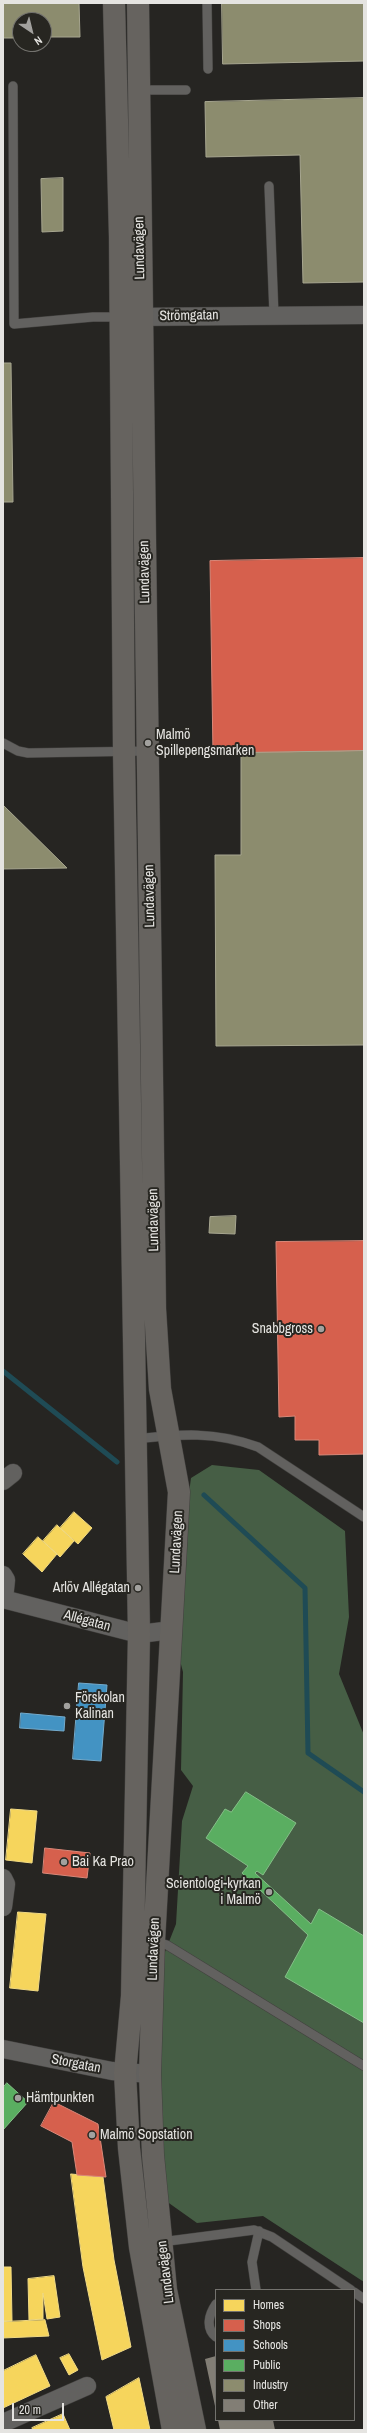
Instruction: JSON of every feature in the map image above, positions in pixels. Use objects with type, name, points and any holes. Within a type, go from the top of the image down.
[{"type":"main road","name":"Lundavägen","points":[[114,3],[131,317],[148,751],[155,1309],[160,1389],[179,1492],[154,1941],[150,2074],[153,2154],[151,2244],[173,2430]]},
{"type":"main road","name":"Lundavägen","points":[[138,3],[139,90],[131,317],[124,751],[139,1634],[132,1996],[125,2073],[129,2148],[151,2244],[166,2290],[195,2430]]},
{"type":"street","name":"Strömgatan","points":[[131,317],[364,315]]},
{"type":"street","name":"Allégatan","points":[[3,1575],[6,1580],[3,1599],[139,1634],[172,1630]]},
{"type":"street","points":[[3,1878],[6,1884],[3,1907]]},
{"type":"street","name":"Storgatan","points":[[3,2049],[125,2073],[150,2074]]},
{"type":"street","points":[[3,2423],[87,2386]]},
{"type":"lane","points":[[207,3],[208,69]]},
{"type":"lane","name":"Strömgatan","points":[[13,86],[14,324],[93,317],[131,317]]},
{"type":"lane","points":[[139,90],[186,90]]},
{"type":"lane","points":[[269,186],[274,315]]},
{"type":"lane","points":[[3,743],[18,751],[28,753],[148,751]]},
{"type":"lane","points":[[136,1439],[168,1435],[219,1436],[258,1447],[364,1516]]},
{"type":"lane","points":[[154,1941],[167,1945],[364,2066]]},
{"type":"lane","points":[[151,2244],[191,2240],[246,2230],[259,2231],[290,2248],[349,2289]]},
{"type":"lane","points":[[256,2289],[252,2262],[259,2231]]},
{"type":"lane","points":[[355,2293],[364,2299]]},
{"type":"lane","points":[[215,2305],[210,2312],[209,2323],[215,2335]]},
{"type":"green space","points":[[212,1465],[259,1470],[345,1531],[349,1617],[339,1674],[364,1735],[364,2282],[263,2216],[197,2223],[166,2201],[158,2152],[159,1967],[176,1924],[182,1821],[193,1786],[181,1770],[183,1672],[177,1649],[185,1523],[191,1478]]},
{"type":"building: Homes","points":[[74,1512],[92,1528],[78,1544],[60,1528]]},
{"type":"building: Homes","points":[[57,1525],[74,1541],[60,1557],[43,1541]]},
{"type":"building: Homes","points":[[38,1537],[57,1554],[42,1572],[23,1554]]},
{"type":"building: Homes","points":[[11,1809],[37,1811],[32,1863],[6,1860]]},
{"type":"building: Homes","points":[[18,1912],[46,1914],[38,1991],[10,1988]]},
{"type":"building: Homes","points":[[71,2174],[103,2177],[114,2260],[131,2347],[102,2360],[83,2267]]},
{"type":"building: Homes","points":[[3,2267],[11,2267],[12,2321],[3,2321]]},
{"type":"building: Homes","points":[[54,2276],[60,2317],[47,2319],[43,2293],[43,2319],[29,2320],[28,2279]]},
{"type":"building: Homes","points":[[45,2320],[49,2336],[3,2338],[3,2322]]},
{"type":"building: Homes","points":[[69,2354],[78,2370],[69,2375],[60,2358]]},
{"type":"building: Homes","points":[[36,2355],[50,2386],[3,2408],[3,2371]]},
{"type":"building: Homes","points":[[139,2378],[150,2430],[114,2430],[106,2397]]},
{"type":"building: Homes","points":[[63,2414],[70,2430],[33,2430],[32,2428]]},
{"type":"building: Shops","points":[[364,558],[364,751],[213,754],[210,561]]},
{"type":"building: Shops","name":"Snabbgross","points":[[364,1241],[364,1454],[319,1455],[319,1440],[295,1440],[295,1416],[279,1417],[276,1242]]},
{"type":"building: Shops","points":[[45,1848],[90,1853],[87,1878],[43,1873]]},
{"type":"building: Shops","points":[[54,2102],[98,2124],[106,2177],[77,2175],[72,2142],[41,2126]]},
{"type":"building: Schools","points":[[79,1683],[107,1685],[101,1761],[73,1759]]},
{"type":"building: Schools","points":[[21,1713],[65,1717],[64,1731],[20,1728]]},
{"type":"building: Public","name":"Scientologi-kyrkan i Malmö","points":[[246,1792],[296,1823],[263,1875],[257,1871],[255,1873],[311,1924],[319,1909],[364,1936],[364,2023],[285,1977],[308,1935],[242,1873],[248,1866],[206,1838],[225,1809],[231,1812]]},
{"type":"building: Public","points":[[7,2083],[28,2102],[3,2130],[3,2088]]},
{"type":"building: Industry","points":[[3,3],[79,3],[80,37],[52,37],[52,12],[12,12],[12,38],[3,38]]},
{"type":"building: Industry","points":[[222,3],[364,3],[364,61],[223,64]]},
{"type":"building: Industry","points":[[364,98],[364,282],[303,283],[300,155],[206,157],[205,102]]},
{"type":"building: Industry","points":[[63,178],[63,231],[42,232],[41,179]]},
{"type":"building: Industry","points":[[3,363],[11,363],[13,502],[3,502]]},
{"type":"building: Industry","points":[[364,751],[364,1045],[216,1046],[215,855],[241,855],[241,753]]},
{"type":"building: Industry","points":[[3,805],[67,868],[3,869]]},
{"type":"building: Industry","points":[[236,1216],[235,1234],[209,1233],[210,1217]]},
{"type":"building: Other","points":[[215,2356],[215,2406],[205,2359]]},
{"type":"building: Other","points":[[218,2421],[273,2421],[275,2430],[220,2430]]},
{"type":"waterway","points":[[3,1371],[117,1462]]},
{"type":"waterway","points":[[204,1495],[305,1588],[308,1753],[364,1792]]},
{"type":"place","name":"Malmö Spillepengsmarken","points":[[148,743]]},
{"type":"place","name":"Snabbgross","points":[[321,1329]]},
{"type":"place","name":"Arlöv Allégatan","points":[[138,1588]]},
{"type":"place","name":"Förskolan Kalinan","points":[[67,1706]]},
{"type":"place","name":"Bai Ka Prao","points":[[64,1862]]},
{"type":"place","name":"Scientologi-kyrkan i Malmö","points":[[269,1892]]},
{"type":"place","name":"Hämtpunkten","points":[[18,2098]]},
{"type":"place","name":"Malmö Sopstation","points":[[92,2135]]}]
